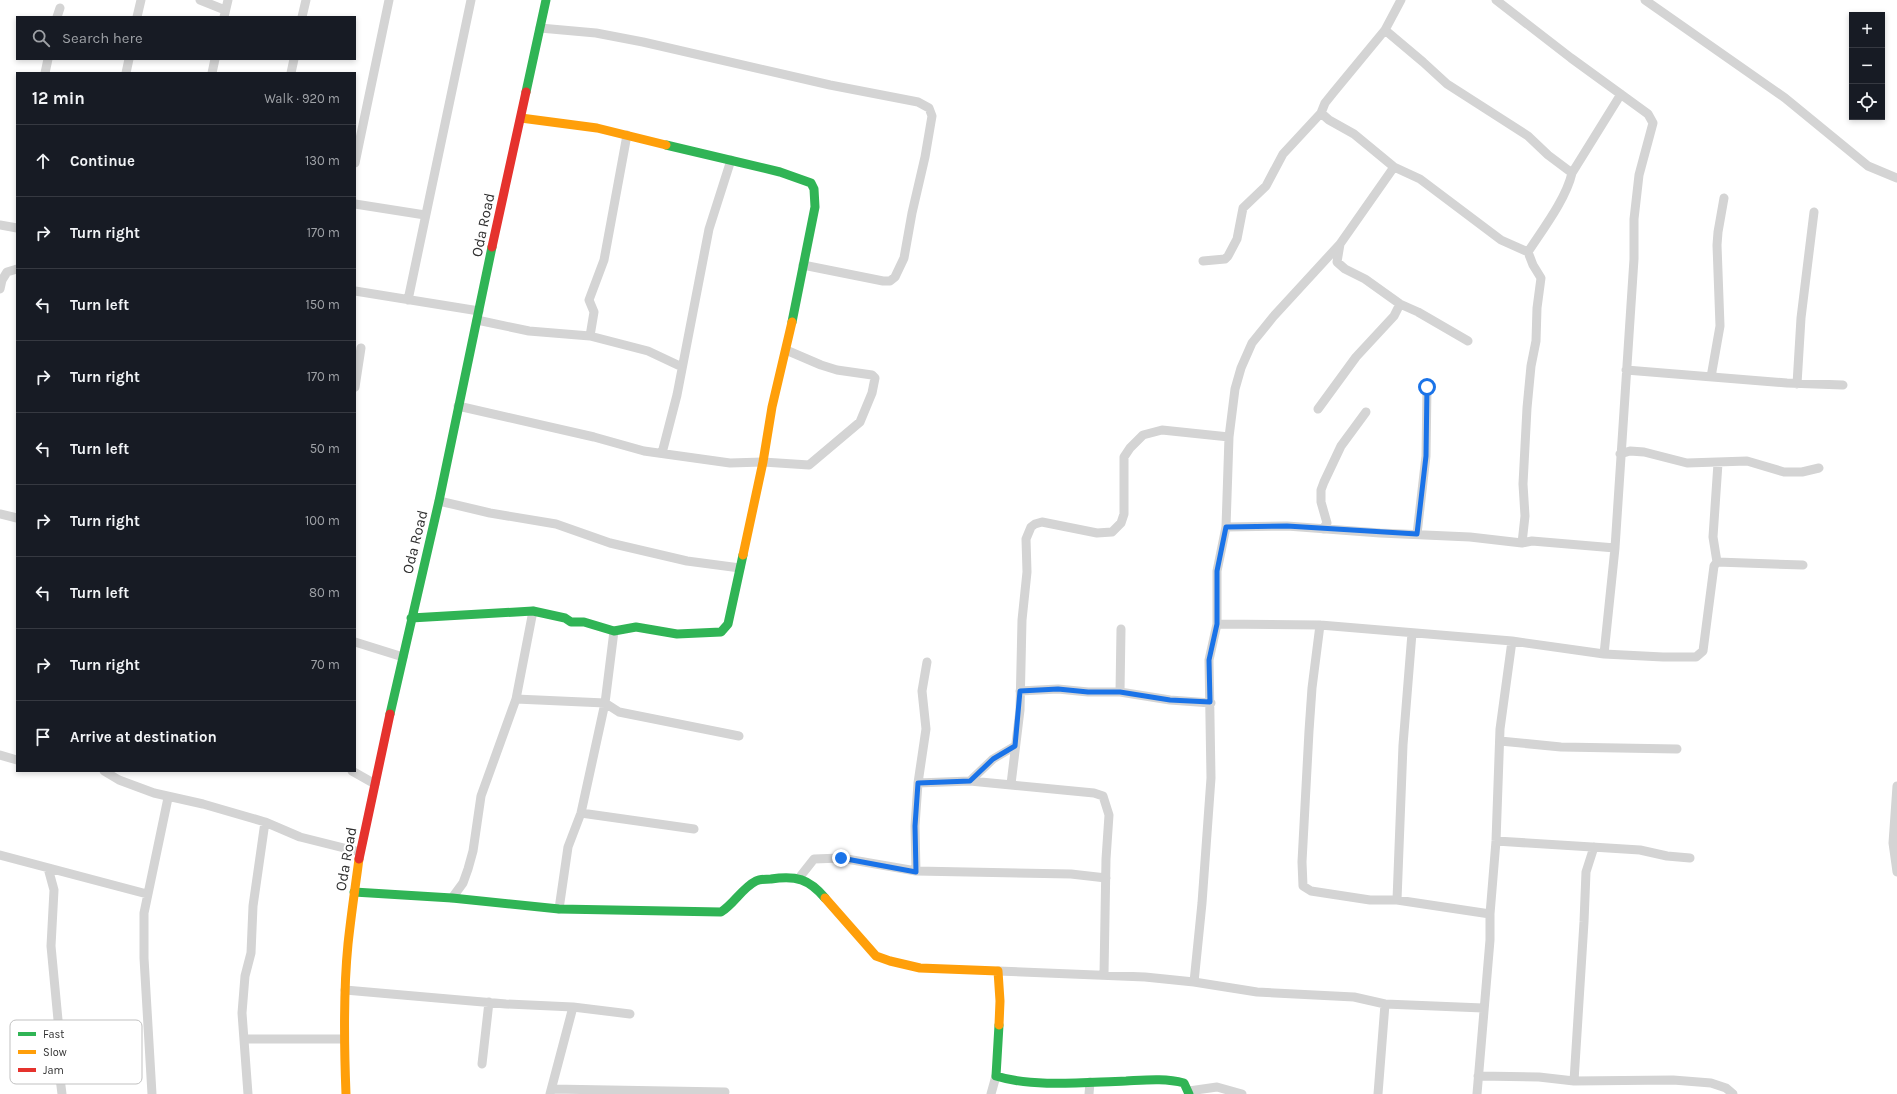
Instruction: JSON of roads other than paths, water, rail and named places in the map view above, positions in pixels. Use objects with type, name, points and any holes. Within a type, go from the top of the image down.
[{"type":"street","points":[[137,16],[141,0]]},
{"type":"street","points":[[200,0],[225,13],[228,0]]},
{"type":"street","points":[[302,16],[306,0]]},
{"type":"street","points":[[356,158],[389,0]]},
{"type":"street","points":[[408,300],[471,0]]},
{"type":"street","name":"Oda Road","points":[[346,1094],[344,1039],[345,990],[354,892],[360,852],[411,618],[439,501],[458,406],[546,0]]},
{"type":"street","points":[[1203,261],[1225,259],[1228,256],[1237,239],[1243,208],[1266,186],[1283,154],[1321,113],[1325,103],[1385,30],[1401,0]]},
{"type":"street","points":[[1496,0],[1571,58],[1648,114],[1653,123],[1639,175],[1634,219],[1634,259],[1615,548],[1604,654]]},
{"type":"street","points":[[1645,0],[1785,98],[1868,166],[1897,178]]},
{"type":"street","points":[[540,28],[596,33],[643,42],[830,85],[918,102],[929,108],[932,116],[925,157],[912,212],[904,258],[895,277],[882,282],[803,265]]},
{"type":"street","points":[[1385,30],[1447,84],[1528,136],[1548,155],[1572,173]]},
{"type":"street","points":[[44,72],[48,60]]},
{"type":"street","points":[[126,72],[129,60]]},
{"type":"street","points":[[212,72],[215,60]]},
{"type":"street","points":[[291,72],[294,60]]},
{"type":"street","points":[[1528,252],[1570,184],[1572,173],[1621,94]]},
{"type":"street","points":[[1321,113],[1329,120],[1354,134],[1394,167],[1420,179],[1501,240],[1528,252],[1533,265],[1541,278],[1537,308],[1536,340],[1531,366],[1527,408],[1523,484],[1525,516],[1522,543]]},
{"type":"street","points":[[411,618],[533,610],[565,618],[571,622],[584,622],[614,631],[636,628],[677,634],[721,632],[728,624],[764,462],[772,408],[786,350],[815,207],[814,189],[812,183],[780,172],[597,128],[521,118]]},
{"type":"street","points":[[590,336],[594,312],[589,300],[604,260],[627,135]]},
{"type":"street","points":[[662,453],[682,367],[709,229],[731,160]]},
{"type":"street","points":[[1194,982],[1212,778],[1209,660],[1217,624],[1217,571],[1226,527],[1229,437],[1235,389],[1241,368],[1252,343],[1340,244],[1394,167]]},
{"type":"street","points":[[1711,377],[1720,326],[1717,245],[1724,198]]},
{"type":"street","points":[[356,204],[425,215]]},
{"type":"street","points":[[1797,384],[1801,318],[1814,212]]},
{"type":"street","points":[[0,224],[16,228]]},
{"type":"street","points":[[1340,244],[1337,262],[1341,266],[1365,279],[1400,304],[1418,312],[1468,341]]},
{"type":"street","points":[[0,289],[2,280],[7,272],[16,270]]},
{"type":"street","points":[[356,291],[408,300],[478,316],[529,330],[590,336],[648,352],[682,367]]},
{"type":"street","points":[[1318,408],[1356,357],[1394,316],[1400,304]]},
{"type":"street","points":[[356,380],[361,348]]},
{"type":"street","points":[[458,406],[594,437],[644,451],[730,463],[764,462],[806,465],[816,461],[860,422],[874,388],[875,378],[872,375],[826,366],[786,350]]},
{"type":"street","points":[[1626,370],[1797,384],[1843,385]]},
{"type":"street","points":[[1417,534],[1426,456],[1427,387]]},
{"type":"street","points":[[1323,529],[1327,523],[1321,502],[1321,490],[1341,446],[1366,412]]},
{"type":"street","points":[[1011,784],[1020,691],[1022,620],[1027,572],[1026,539],[1031,527],[1034,524],[1042,522],[1097,533],[1112,532],[1121,523],[1124,514],[1124,458],[1130,448],[1143,435],[1162,430],[1229,437]]},
{"type":"street","points":[[1620,454],[1630,451],[1644,452],[1683,463],[1718,463],[1738,461],[1752,462],[1784,472],[1809,471],[1819,468]]},
{"type":"street","points":[[1217,624],[1320,625],[1512,641],[1604,654],[1663,658],[1700,656],[1703,651],[1714,566],[1717,562],[1713,537],[1718,463]]},
{"type":"street","points":[[439,501],[490,513],[556,524],[610,543],[687,562],[740,568]]},
{"type":"street","points":[[0,514],[16,518]]},
{"type":"street","points":[[1226,527],[1267,526],[1470,536],[1522,543],[1532,541],[1615,548]]},
{"type":"street","points":[[1717,562],[1803,565]]},
{"type":"street","points":[[452,898],[463,883],[468,869],[473,851],[481,796],[516,699],[533,610]]},
{"type":"street","points":[[1320,625],[1312,688],[1309,731],[1302,862],[1303,886],[1311,891],[1370,900],[1397,900],[1490,914]]},
{"type":"street","points":[[1120,692],[1121,629]]},
{"type":"street","points":[[559,909],[568,847],[580,813],[605,703],[614,631]]},
{"type":"street","points":[[1397,900],[1403,745],[1412,633]]},
{"type":"street","points":[[1477,1094],[1483,1008],[1490,940],[1490,914],[1496,841],[1500,741],[1512,641]]},
{"type":"street","points":[[356,642],[403,657]]},
{"type":"street","points":[[916,872],[915,826],[918,783],[926,729],[922,691],[927,662]]},
{"type":"street","points":[[1020,691],[1058,689],[1088,692],[1120,692],[1170,700],[1210,702]]},
{"type":"street","points":[[516,699],[605,703],[619,712],[738,736]]},
{"type":"street","points":[[1500,741],[1561,747],[1678,750]]},
{"type":"street","points":[[970,781],[993,759],[1015,746]]},
{"type":"street","points":[[0,755],[16,760]]},
{"type":"street","points":[[106,772],[119,780],[168,798],[203,804],[265,822],[300,837],[360,852]]},
{"type":"street","points":[[354,772],[375,784]]},
{"type":"street","points":[[918,783],[970,781],[1094,793],[1103,796],[1109,815],[1104,974]]},
{"type":"street","points":[[1897,786],[1893,843],[1897,872]]},
{"type":"street","points":[[152,1094],[144,958],[144,913],[168,798]]},
{"type":"street","points":[[580,813],[694,829]]},
{"type":"street","points":[[248,1094],[242,1013],[245,976],[251,953],[253,906],[265,822]]},
{"type":"street","points":[[1496,841],[1640,850],[1667,856],[1690,858]]},
{"type":"street","points":[[1581,847],[1590,858]]},
{"type":"street","points":[[1574,1081],[1586,872],[1594,847]]},
{"type":"street","points":[[0,855],[147,894]]},
{"type":"street","points":[[799,878],[814,859],[841,858],[916,872],[1071,874],[1106,878]]},
{"type":"street","points":[[48,868],[54,890],[51,946],[58,1020]]},
{"type":"street","points":[[54,890],[65,873]]},
{"type":"street","points":[[354,892],[452,898],[559,909],[722,912],[730,906],[745,889],[756,881],[781,877],[799,878],[815,886],[876,956],[890,962],[914,967],[1104,974],[1194,982],[1257,992],[1354,997],[1385,1004],[1483,1008]]},
{"type":"street","points":[[992,1094],[996,1076],[1000,1001],[998,971]]},
{"type":"street","points":[[345,990],[489,1002],[573,1007],[630,1014]]},
{"type":"street","points":[[482,1064],[489,1002]]},
{"type":"street","points":[[1378,1094],[1385,1004]]},
{"type":"street","points":[[573,1007],[551,1091],[725,1092]]},
{"type":"street","points":[[245,1039],[344,1039]]},
{"type":"street","points":[[996,1076],[1012,1081],[1025,1082],[1090,1082],[1168,1079],[1184,1083],[1189,1092],[1217,1087],[1242,1094]]},
{"type":"street","points":[[1478,1076],[1539,1077],[1574,1081],[1673,1080],[1711,1083],[1726,1088],[1733,1094]]},
{"type":"street","points":[[1089,1094],[1090,1082]]},
{"type":"street","points":[[61,1084],[62,1094]]}]
